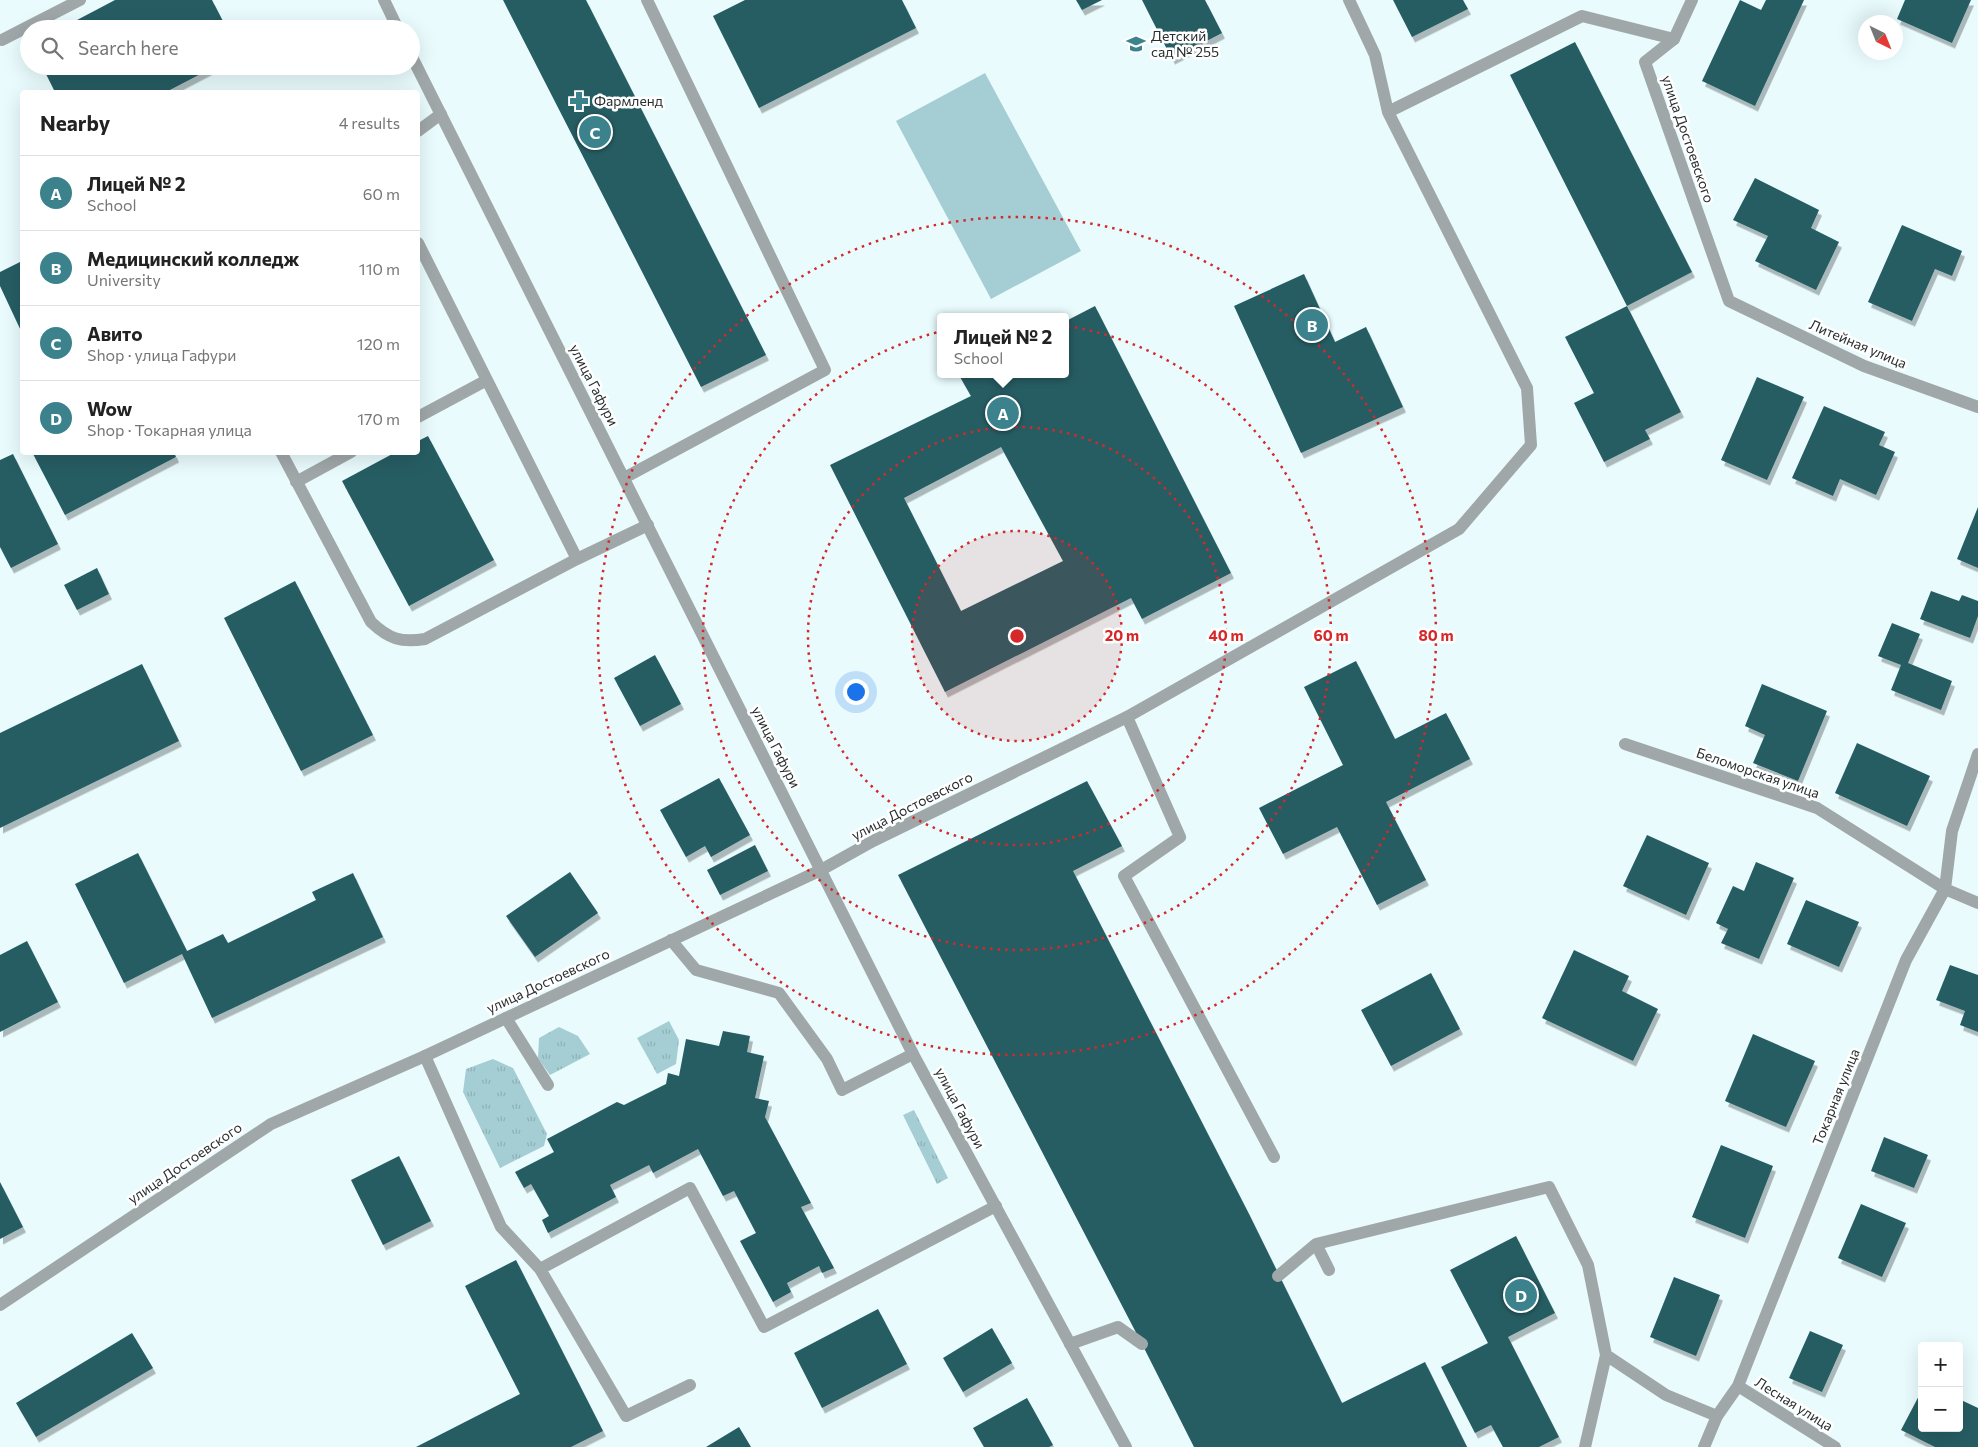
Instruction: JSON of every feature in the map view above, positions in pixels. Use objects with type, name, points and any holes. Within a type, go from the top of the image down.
[{"type":"street","points":[[41,20],[80,0]]},
{"type":"street","points":[[384,0],[394,20]]},
{"type":"street","points":[[624,478],[826,370],[647,0]]},
{"type":"street","name":"улица Достоевского","points":[[0,1304],[270,1124],[425,1056],[821,870],[873,841],[1127,717],[1459,529],[1531,445],[1526,388],[1388,112],[1375,55],[1349,0]]},
{"type":"street","name":"улица Достоевского","points":[[1692,0],[1674,39],[1645,62],[1729,302]]},
{"type":"street","points":[[1388,112],[1582,16],[1674,39]]},
{"type":"street","points":[[2,40],[20,31]]},
{"type":"street","name":"улица Гафури","points":[[420,73],[913,1054],[1126,1447]]},
{"type":"street","points":[[420,130],[441,114]]},
{"type":"street","points":[[420,247],[577,559]]},
{"type":"street","name":"Литейная улица","points":[[1729,302],[1864,366],[1978,407]]},
{"type":"street","points":[[420,416],[487,380]]},
{"type":"street","points":[[282,455],[371,622],[382,633],[397,640],[425,640],[577,559],[648,525]]},
{"type":"street","points":[[296,482],[346,455]]},
{"type":"street","points":[[1127,717],[1180,837],[1124,876],[1274,1157]]},
{"type":"street","name":"Беломорская улица","points":[[1625,744],[1817,808],[1945,889],[1978,903]]},
{"type":"street","name":"Токарная улица","points":[[1704,1447],[1716,1416],[1738,1386],[1906,960],[1945,889],[1952,831],[1978,754]]},
{"type":"street","points":[[671,940],[696,970],[779,993],[827,1059],[842,1090],[913,1054]]},
{"type":"street","points":[[506,1018],[548,1085]]},
{"type":"street","points":[[425,1056],[501,1227],[540,1270],[626,1416],[690,1385]]},
{"type":"street","points":[[1278,1276],[1316,1244],[1549,1187],[1588,1265],[1606,1355],[1586,1447]]},
{"type":"street","points":[[540,1270],[690,1188],[764,1327],[996,1206]]},
{"type":"street","points":[[1316,1244],[1329,1270]]},
{"type":"street","points":[[1070,1344],[1118,1326],[1142,1344]]},
{"type":"street","points":[[1606,1355],[1666,1395],[1716,1416]]},
{"type":"street","name":"Лесная улица","points":[[1738,1386],[1835,1447]]},
{"type":"green space","points":[[985,73],[1081,251],[991,299],[896,121]]},
{"type":"green space","points":[[669,1021],[679,1040],[676,1064],[657,1074],[637,1038]]},
{"type":"green space","points":[[559,1027],[578,1036],[590,1054],[550,1075],[538,1058],[539,1038]]},
{"type":"green space","points":[[493,1059],[513,1068],[547,1134],[544,1146],[500,1168],[463,1092],[466,1069]]},
{"type":"green space","points":[[914,1110],[948,1178],[937,1184],[903,1115]]},
{"type":"building","points":[[115,0],[212,0],[222,20],[77,20]]},
{"type":"building","points":[[503,0],[586,0],[766,355],[701,387]]},
{"type":"building","points":[[745,0],[902,0],[916,28],[759,108],[713,16]]},
{"type":"building","points":[[1076,0],[1102,0],[1082,10]]},
{"type":"building","points":[[1142,0],[1205,0],[1222,33],[1172,59]]},
{"type":"building","points":[[1393,0],[1463,0],[1468,9],[1412,37]]},
{"type":"building","points":[[1740,0],[1761,10],[1766,0],[1804,0],[1755,106],[1702,81]]},
{"type":"building","points":[[1905,0],[1971,0],[1952,43],[1903,22],[1903,15],[1899,15]]},
{"type":"building","points":[[1575,42],[1692,272],[1627,306],[1510,75]]},
{"type":"building","points":[[46,75],[199,75],[170,90],[54,90]]},
{"type":"building","points":[[1755,178],[1819,210],[1811,228],[1839,242],[1816,290],[1755,261],[1768,236],[1733,220]]},
{"type":"building","points":[[1902,225],[1962,251],[1952,276],[1935,269],[1912,321],[1868,302]]},
{"type":"building","points":[[20,262],[20,329],[0,286],[0,272]]},
{"type":"building","points":[[1304,274],[1335,342],[1366,327],[1403,407],[1301,453],[1234,306]]},
{"type":"building","points":[[1095,306],[1231,573],[1142,619],[1131,598],[945,692],[830,465],[971,396],[961,378],[1069,378],[1069,319]],"holes":[[[1001,447],[1063,561],[961,611],[904,498]]]},
{"type":"building","points":[[1627,306],[1681,412],[1645,430],[1650,439],[1604,462],[1574,403],[1594,393],[1565,337]]},
{"type":"building","points":[[1757,377],[1804,397],[1767,480],[1721,460]]},
{"type":"building","points":[[1824,406],[1885,432],[1879,445],[1895,452],[1876,495],[1840,479],[1833,496],[1792,478]]},
{"type":"building","points":[[428,436],[494,560],[409,606],[342,481],[390,455],[420,455],[420,440]]},
{"type":"building","points":[[13,454],[58,544],[11,568],[0,547],[0,460]]},
{"type":"building","points":[[34,455],[175,455],[176,457],[65,515]]},
{"type":"building","points":[[1978,507],[1978,568],[1957,559]]},
{"type":"building","points":[[97,568],[109,594],[77,610],[64,585]]},
{"type":"building","points":[[295,581],[373,735],[301,771],[224,618]]},
{"type":"building","points":[[1931,591],[1959,601],[1962,595],[1978,601],[1978,616],[1970,638],[1920,619]]},
{"type":"building","points":[[1892,623],[1920,634],[1908,663],[1952,681],[1941,710],[1891,690],[1901,665],[1878,656]]},
{"type":"building","points":[[655,655],[681,704],[640,726],[614,678]]},
{"type":"building","points":[[1356,661],[1395,739],[1446,713],[1470,759],[1386,802],[1426,880],[1377,905],[1337,827],[1283,854],[1259,808],[1343,765],[1304,687]]},
{"type":"building","points":[[142,664],[179,741],[0,828],[0,733]]},
{"type":"building","points":[[1762,684],[1827,711],[1798,781],[1753,763],[1765,735],[1745,726]]},
{"type":"building","points":[[1857,743],[1930,776],[1907,826],[1835,793]]},
{"type":"building","points":[[719,778],[750,835],[711,857],[705,846],[686,857],[660,810]]},
{"type":"building","points":[[1087,781],[1122,846],[1073,871],[1249,1214],[1342,1403],[1425,1362],[1467,1447],[1194,1447],[898,875]]},
{"type":"building","points":[[1647,835],[1709,863],[1686,915],[1623,886]]},
{"type":"building","points":[[755,845],[768,871],[720,895],[707,870]]},
{"type":"building","points":[[138,853],[187,951],[223,934],[228,943],[316,900],[312,892],[353,873],[383,937],[212,1018],[182,954],[124,983],[75,884]]},
{"type":"building","points":[[1756,862],[1794,878],[1759,959],[1721,943],[1728,929],[1716,923],[1733,886],[1744,891]]},
{"type":"building","points":[[570,872],[598,913],[535,957],[506,916]]},
{"type":"building","points":[[1806,900],[1859,922],[1839,967],[1787,944]]},
{"type":"building","points":[[27,941],[58,1002],[0,1032],[0,955]]},
{"type":"building","points":[[1574,950],[1629,976],[1622,991],[1658,1009],[1633,1061],[1542,1018]]},
{"type":"building","points":[[1950,965],[1978,975],[1978,1032],[1960,1025],[1965,1011],[1936,1000]]},
{"type":"building","points":[[1431,973],[1460,1029],[1391,1066],[1361,1010]]},
{"type":"building","points":[[723,1031],[750,1036],[747,1052],[764,1056],[755,1098],[769,1101],[765,1117],[811,1203],[801,1207],[834,1268],[822,1273],[819,1266],[787,1283],[791,1292],[773,1302],[740,1241],[756,1233],[734,1191],[723,1196],[698,1149],[653,1173],[649,1165],[610,1185],[616,1197],[548,1233],[542,1220],[549,1216],[531,1184],[524,1188],[515,1172],[554,1152],[547,1139],[617,1102],[624,1105],[666,1084],[668,1073],[679,1076],[686,1039],[719,1046]]},
{"type":"building","points":[[1753,1034],[1815,1061],[1786,1127],[1725,1101]]},
{"type":"building","points":[[1884,1137],[1928,1155],[1914,1188],[1871,1171]]},
{"type":"building","points":[[1721,1145],[1773,1166],[1745,1238],[1692,1217]]},
{"type":"building","points":[[399,1156],[431,1221],[383,1245],[351,1180]]},
{"type":"building","points":[[0,1182],[23,1227],[0,1239]]},
{"type":"building","points":[[1861,1204],[1906,1223],[1882,1277],[1838,1258]]},
{"type":"building","points":[[1516,1236],[1555,1313],[1508,1337],[1559,1437],[1539,1447],[1503,1447],[1491,1425],[1475,1433],[1441,1367],[1488,1343],[1450,1270]]},
{"type":"building","points":[[516,1260],[603,1431],[571,1447],[416,1447],[520,1394],[465,1286]]},
{"type":"building","points":[[1674,1277],[1720,1295],[1696,1356],[1650,1337]]},
{"type":"building","points":[[878,1309],[907,1364],[822,1408],[794,1353]]},
{"type":"building","points":[[992,1328],[1012,1363],[963,1392],[943,1358]]},
{"type":"building","points":[[1810,1331],[1843,1345],[1822,1392],[1789,1378]]},
{"type":"building","points":[[132,1333],[153,1368],[36,1437],[16,1403]]},
{"type":"building","points":[[1027,1398],[1053,1445],[1049,1447],[984,1447],[973,1428]]},
{"type":"building","points":[[1918,1398],[1918,1432],[1963,1432],[1963,1401],[1978,1408],[1978,1447],[1935,1447],[1901,1430]]},
{"type":"building","points":[[739,1427],[751,1447],[706,1447]]},
{"type":"place","name":"Детский сад № 255","points":[[1136,44]]},
{"type":"place","name":"Фармленд","points":[[579,101]]},
{"type":"place","name":"Авито","points":[[595,132]]},
{"type":"place","name":"Медицинский колледж","points":[[1312,325]]},
{"type":"place","name":"Лицей № 2","points":[[1003,413]]},
{"type":"place","name":"Wow","points":[[1521,1295]]}]
